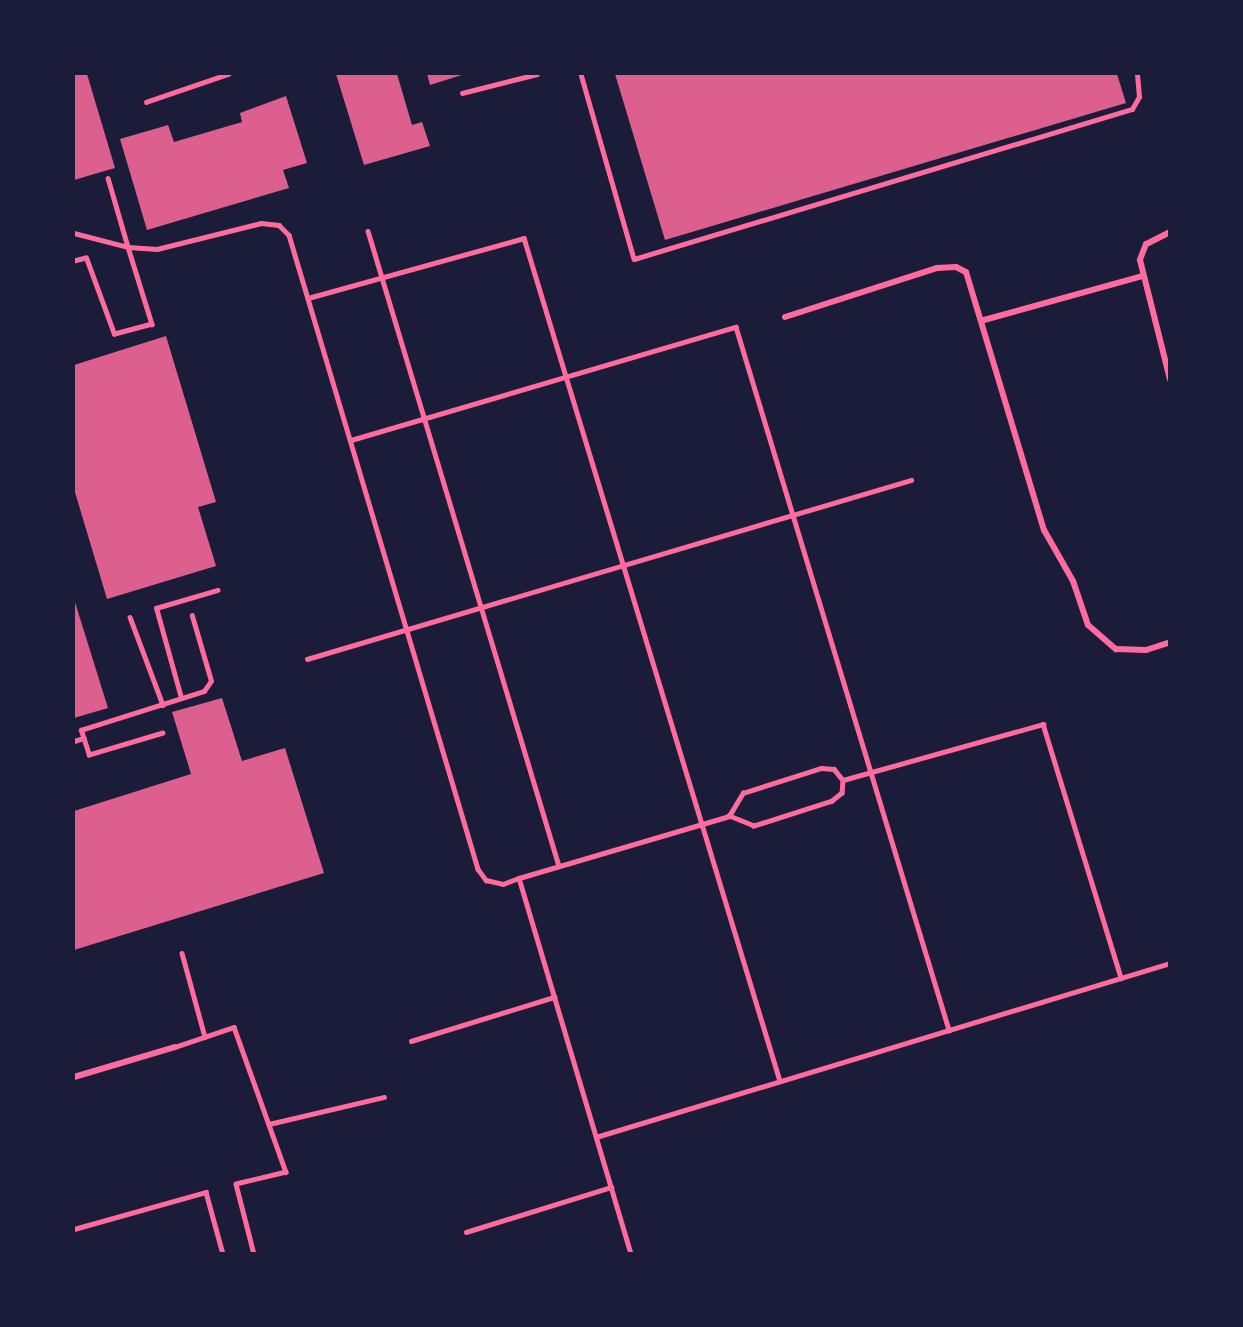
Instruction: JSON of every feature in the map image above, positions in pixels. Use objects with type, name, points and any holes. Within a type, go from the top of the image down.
[{"type":"street","points":[[1170,232],[1146,244],[1140,260],[1170,379]]},
{"type":"street","points":[[785,317],[946,266],[966,273],[984,320],[1044,530],[1073,581],[1088,625],[1116,649],[1146,650],[1170,642]]},
{"type":"street","points":[[984,320],[1143,276]]},
{"type":"street","points":[[74,1077],[175,1047]]},
{"type":"lane","points":[[146,102],[228,74]]},
{"type":"lane","points":[[462,93],[537,74]]},
{"type":"lane","points":[[581,74],[634,259],[1132,109],[1139,97],[1137,74]]},
{"type":"lane","points":[[74,261],[86,258],[114,334],[152,324],[108,178]]},
{"type":"lane","points":[[74,233],[128,247],[157,249],[261,223],[279,225],[289,235],[478,869],[486,880],[503,884],[729,816],[743,793],[821,768],[834,769],[843,780],[842,793],[832,801],[765,823],[741,825],[729,816]]},
{"type":"lane","points":[[368,231],[559,866]]},
{"type":"lane","points":[[308,298],[524,238],[698,825],[780,1082]]},
{"type":"lane","points":[[351,440],[736,327],[949,1030]]},
{"type":"lane","points":[[307,659],[911,480]]},
{"type":"lane","points":[[181,698],[156,608],[217,590]]},
{"type":"lane","points":[[163,733],[89,755],[81,730],[204,691],[211,681],[192,616]]},
{"type":"lane","points":[[130,617],[163,705]]},
{"type":"lane","points":[[843,780],[1043,724],[1121,978]]},
{"type":"lane","points":[[74,741],[84,738]]},
{"type":"lane","points":[[519,878],[631,1254]]},
{"type":"lane","points":[[182,953],[205,1037]]},
{"type":"lane","points":[[596,1137],[1170,963]]},
{"type":"lane","points":[[411,1041],[554,997]]},
{"type":"lane","points":[[175,1047],[234,1027],[286,1172],[236,1184],[254,1254]]},
{"type":"lane","points":[[269,1124],[384,1097]]},
{"type":"lane","points":[[466,1232],[611,1187]]},
{"type":"lane","points":[[74,1229],[206,1192],[223,1254]]},
{"type":"building","points":[[74,74],[87,74],[115,168],[74,180]]},
{"type":"building","points":[[336,74],[397,74],[412,125],[422,122],[430,146],[364,165]]},
{"type":"building","points":[[427,74],[465,74],[430,85]]},
{"type":"building","points":[[615,74],[1117,74],[1126,103],[665,240]]},
{"type":"building","points":[[286,96],[307,163],[283,170],[289,188],[147,230],[120,139],[168,125],[174,142],[242,122],[240,113]]},
{"type":"building","points":[[166,336],[216,502],[198,507],[216,566],[107,599],[74,489],[74,365]]},
{"type":"building","points":[[74,599],[108,708],[74,718]]},
{"type":"building","points":[[222,698],[242,761],[285,748],[324,873],[74,950],[74,811],[191,774],[172,712]]}]
